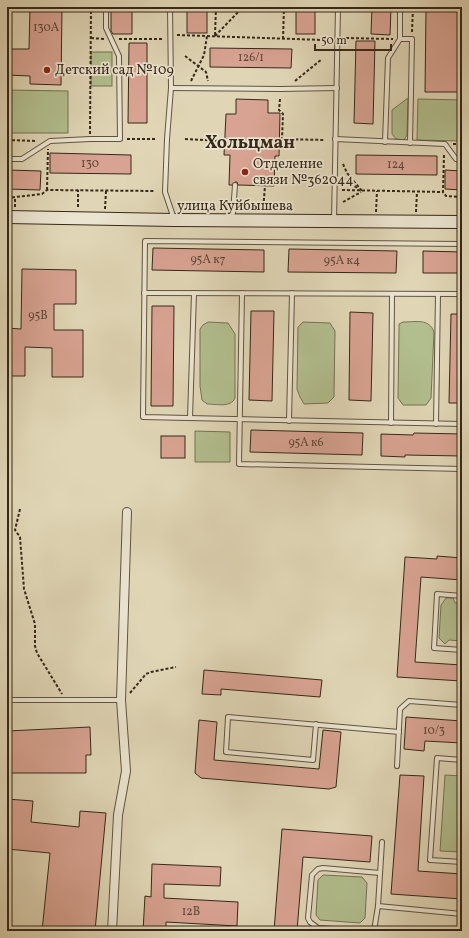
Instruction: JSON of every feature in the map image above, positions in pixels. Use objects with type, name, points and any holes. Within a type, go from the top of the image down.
[{"type":"street","name":"улица Куйбышева","points":[[11,214],[174,220],[462,222]]},
{"type":"street","points":[[112,931],[118,815],[126,771],[122,700],[127,512]]},
{"type":"lane","points":[[7,159],[22,159],[49,142],[90,139],[120,139],[119,56],[106,28],[106,7]]},
{"type":"lane","points":[[170,7],[171,88],[165,192],[174,220]]},
{"type":"lane","points":[[334,221],[338,7]]},
{"type":"lane","points":[[385,142],[388,58],[400,39],[400,7]]},
{"type":"lane","points":[[400,39],[412,39],[410,143]]},
{"type":"lane","points":[[171,88],[337,88]]},
{"type":"lane","points":[[335,139],[444,144],[456,160],[462,160]]},
{"type":"lane","points":[[233,213],[235,185]]},
{"type":"lane","points":[[462,244],[145,241],[142,417],[462,424]]},
{"type":"lane","points":[[144,292],[462,294]]},
{"type":"lane","points":[[190,418],[194,293]]},
{"type":"lane","points":[[242,293],[239,464],[462,469]]},
{"type":"lane","points":[[289,421],[292,293]]},
{"type":"lane","points":[[391,423],[392,294]]},
{"type":"lane","points":[[436,424],[438,294]]},
{"type":"lane","points":[[462,596],[437,594],[434,648],[462,650]]},
{"type":"lane","points":[[7,700],[122,700]]},
{"type":"lane","points":[[397,766],[400,709],[409,701],[462,705]]},
{"type":"lane","points":[[316,724],[313,760],[226,752],[228,717],[316,724],[399,732]]},
{"type":"lane","points":[[462,760],[437,758],[430,860],[462,862]]},
{"type":"lane","points":[[374,931],[378,906],[382,842]]},
{"type":"lane","points":[[366,931],[318,928],[310,922],[308,918],[312,875],[314,871],[323,868],[380,873]]},
{"type":"lane","points":[[378,906],[462,914]]},
{"type":"path","points":[[90,139],[91,7]]},
{"type":"path","points":[[215,36],[216,7]]},
{"type":"path","points":[[215,36],[243,7]]},
{"type":"path","points":[[283,39],[284,7]]},
{"type":"path","points":[[412,39],[413,7]]},
{"type":"path","points":[[173,35],[323,40]]},
{"type":"path","points":[[191,81],[204,55],[207,36]]},
{"type":"path","points":[[91,38],[162,39]]},
{"type":"path","points":[[346,38],[400,39]]},
{"type":"path","points":[[185,56],[206,72],[208,81]]},
{"type":"path","points":[[294,81],[322,59]]},
{"type":"path","points":[[280,99],[279,110],[284,114],[282,140],[324,140]]},
{"type":"path","points":[[120,139],[156,139]]},
{"type":"path","points":[[185,139],[221,141]]},
{"type":"path","points":[[7,140],[49,142],[47,190]]},
{"type":"path","points":[[443,192],[444,144]]},
{"type":"path","points":[[343,164],[347,173],[362,191]]},
{"type":"path","points":[[342,178],[362,191]]},
{"type":"path","points":[[263,214],[265,186]]},
{"type":"path","points":[[7,198],[42,194],[47,190],[154,191]]},
{"type":"path","points":[[78,190],[78,207]]},
{"type":"path","points":[[342,190],[443,192],[446,196],[462,197]]},
{"type":"path","points":[[105,209],[106,191]]},
{"type":"path","points":[[342,202],[362,191]]},
{"type":"path","points":[[376,212],[377,191]]},
{"type":"path","points":[[416,213],[417,192]]},
{"type":"path","points":[[11,214],[15,198]]},
{"type":"path","points":[[20,508],[15,530],[20,537],[24,589],[35,624],[35,646],[37,653],[67,701]]},
{"type":"path","points":[[122,700],[133,691],[146,674],[176,667]]},
{"type":"green space","points":[[91,52],[112,52],[112,86],[91,86]]},
{"type":"green space","points":[[7,90],[68,91],[68,133],[7,133]]},
{"type":"green space","points":[[408,98],[407,135],[404,140],[396,139],[392,134],[392,110]]},
{"type":"green space","points":[[418,99],[462,100],[462,141],[417,140]]},
{"type":"green space","points":[[208,322],[228,323],[235,334],[235,398],[227,404],[207,404],[202,400],[200,386],[200,329]]},
{"type":"green space","points":[[303,322],[330,323],[335,331],[334,397],[328,403],[304,404],[297,389],[298,327]]},
{"type":"green space","points":[[403,322],[422,322],[429,325],[434,332],[431,398],[426,405],[403,405],[398,398],[399,324]]},
{"type":"green space","points":[[195,431],[230,432],[230,462],[195,462]]},
{"type":"green space","points":[[446,598],[453,598],[455,603],[462,603],[462,641],[449,640],[445,644],[439,638],[441,605]]},
{"type":"green space","points":[[445,775],[462,776],[462,852],[440,851]]},
{"type":"green space","points":[[323,875],[362,877],[367,883],[365,918],[360,923],[320,920],[316,915],[318,880]]},
{"type":"building","points":[[30,7],[62,7],[61,85],[30,84],[30,76],[7,75],[7,49],[29,49]]},
{"type":"building","points":[[111,7],[132,7],[132,34],[113,34],[111,31]]},
{"type":"building","points":[[187,7],[207,7],[207,33],[187,33]]},
{"type":"building","points":[[296,7],[315,7],[315,34],[296,34]]},
{"type":"building","points":[[372,7],[391,7],[390,35],[371,34]]},
{"type":"building","points":[[426,9],[461,9],[460,62],[462,62],[462,92],[425,92]]},
{"type":"building","points":[[356,41],[375,41],[373,124],[354,123]]},
{"type":"building","points":[[129,43],[147,43],[147,123],[128,123]]},
{"type":"building","points":[[210,48],[292,49],[291,68],[210,67]]},
{"type":"building","points":[[236,99],[268,100],[268,113],[280,113],[279,156],[275,156],[274,186],[238,185],[237,182],[229,185],[230,155],[224,155],[226,114],[236,114]]},
{"type":"building","points":[[50,153],[131,155],[131,174],[50,173]]},
{"type":"building","points":[[356,155],[437,156],[437,175],[356,174]]},
{"type":"building","points":[[7,170],[41,171],[40,190],[7,189]]},
{"type":"building","points":[[445,170],[462,171],[462,190],[445,189]]},
{"type":"building","points":[[153,248],[264,250],[264,272],[152,270]]},
{"type":"building","points":[[289,249],[397,251],[396,273],[288,272]]},
{"type":"building","points":[[423,251],[462,252],[462,273],[423,273]]},
{"type":"building","points":[[22,269],[76,270],[76,304],[54,304],[54,330],[83,330],[83,377],[52,377],[52,348],[25,347],[25,376],[7,376],[7,328],[21,329]]},
{"type":"building","points":[[152,306],[174,306],[173,406],[151,406]]},
{"type":"building","points":[[251,311],[274,311],[272,401],[249,400]]},
{"type":"building","points":[[350,312],[373,313],[371,401],[349,400]]},
{"type":"building","points":[[451,314],[462,314],[462,403],[449,403]]},
{"type":"building","points":[[251,430],[363,433],[362,455],[250,452]]},
{"type":"building","points":[[414,433],[462,434],[462,456],[381,456],[381,434],[413,435]]},
{"type":"building","points":[[161,436],[185,436],[185,458],[161,458]]},
{"type":"building","points":[[437,556],[462,558],[462,580],[421,577],[415,662],[462,665],[462,681],[397,677],[405,557],[437,559]]},
{"type":"building","points":[[204,670],[322,680],[320,697],[221,689],[221,695],[202,694]]},
{"type":"building","points":[[406,717],[462,721],[462,743],[425,741],[424,751],[404,749]]},
{"type":"building","points":[[199,720],[217,722],[214,760],[319,769],[323,730],[341,732],[336,787],[329,789],[201,778],[195,773]]},
{"type":"building","points":[[90,727],[91,755],[86,755],[86,773],[7,773],[7,731]]},
{"type":"building","points":[[400,775],[424,776],[418,871],[462,874],[462,899],[391,894]]},
{"type":"building","points":[[7,799],[33,801],[31,822],[79,827],[80,811],[106,813],[95,931],[42,931],[50,853],[7,849]]},
{"type":"building","points":[[282,829],[372,836],[370,862],[303,857],[297,931],[274,931]]},
{"type":"building","points":[[152,864],[221,867],[220,886],[164,884],[164,898],[238,902],[237,926],[166,922],[166,931],[143,931],[145,896],[151,897]]},
{"type":"place","name":"Детский сад №109","points":[[47,70]]},
{"type":"place","name":"Отделение связи №362044","points":[[245,172]]},
{"type":"district","name":"Хольцман","points":[[250,143]]}]
